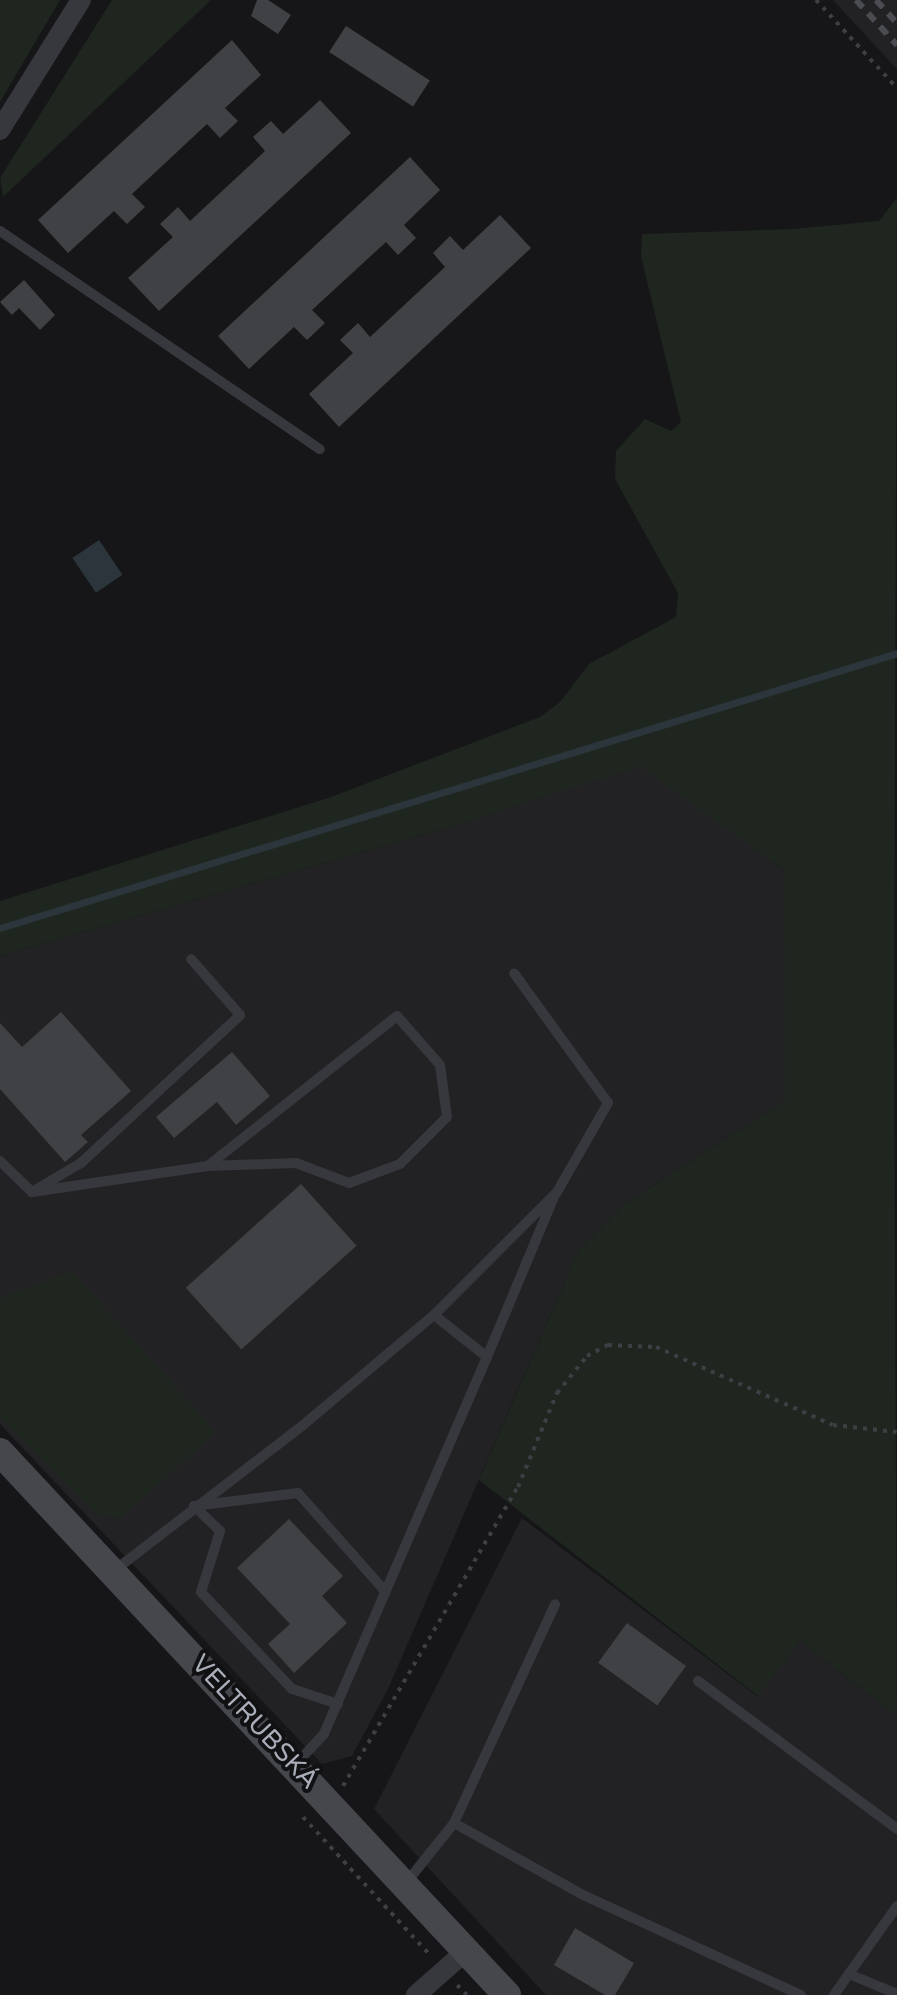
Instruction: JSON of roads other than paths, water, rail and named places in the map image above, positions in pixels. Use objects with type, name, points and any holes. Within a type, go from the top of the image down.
[{"type":"street","points":[[0,130],[81,0]]},
{"type":"street","name":"VELTRUBSKÁ","points":[[0,1452],[115,1570],[507,1995]]},
{"type":"street","points":[[416,1995],[466,1951]]},
{"type":"lane","points":[[0,231],[320,449]]},
{"type":"lane","points":[[32,1192],[81,1163],[240,1015],[191,959]]},
{"type":"lane","points":[[295,1765],[324,1734],[557,1192],[608,1103],[514,973]]},
{"type":"lane","points":[[32,1192],[208,1166],[296,1163],[349,1183],[400,1164],[447,1117],[440,1065],[397,1016],[208,1166]]},
{"type":"lane","points":[[0,1161],[32,1192]]},
{"type":"lane","points":[[115,1570],[194,1506],[302,1426],[434,1315],[557,1192]]},
{"type":"lane","points":[[434,1315],[487,1357]]},
{"type":"lane","points":[[194,1506],[298,1493],[385,1591]]},
{"type":"lane","points":[[194,1506],[220,1531],[201,1592],[292,1689],[338,1704]]},
{"type":"lane","points":[[405,1885],[454,1823],[555,1604]]},
{"type":"lane","points":[[698,1681],[897,1829]]},
{"type":"lane","points":[[454,1823],[581,1894],[801,1995]]},
{"type":"lane","points":[[834,1995],[897,1906]]},
{"type":"lane","points":[[849,1974],[897,1994]]},
{"type":"waterway","points":[[0,928],[897,653]]},
{"type":"railway","points":[[856,0],[897,45]]},
{"type":"railway","points":[[876,0],[897,23]]}]
